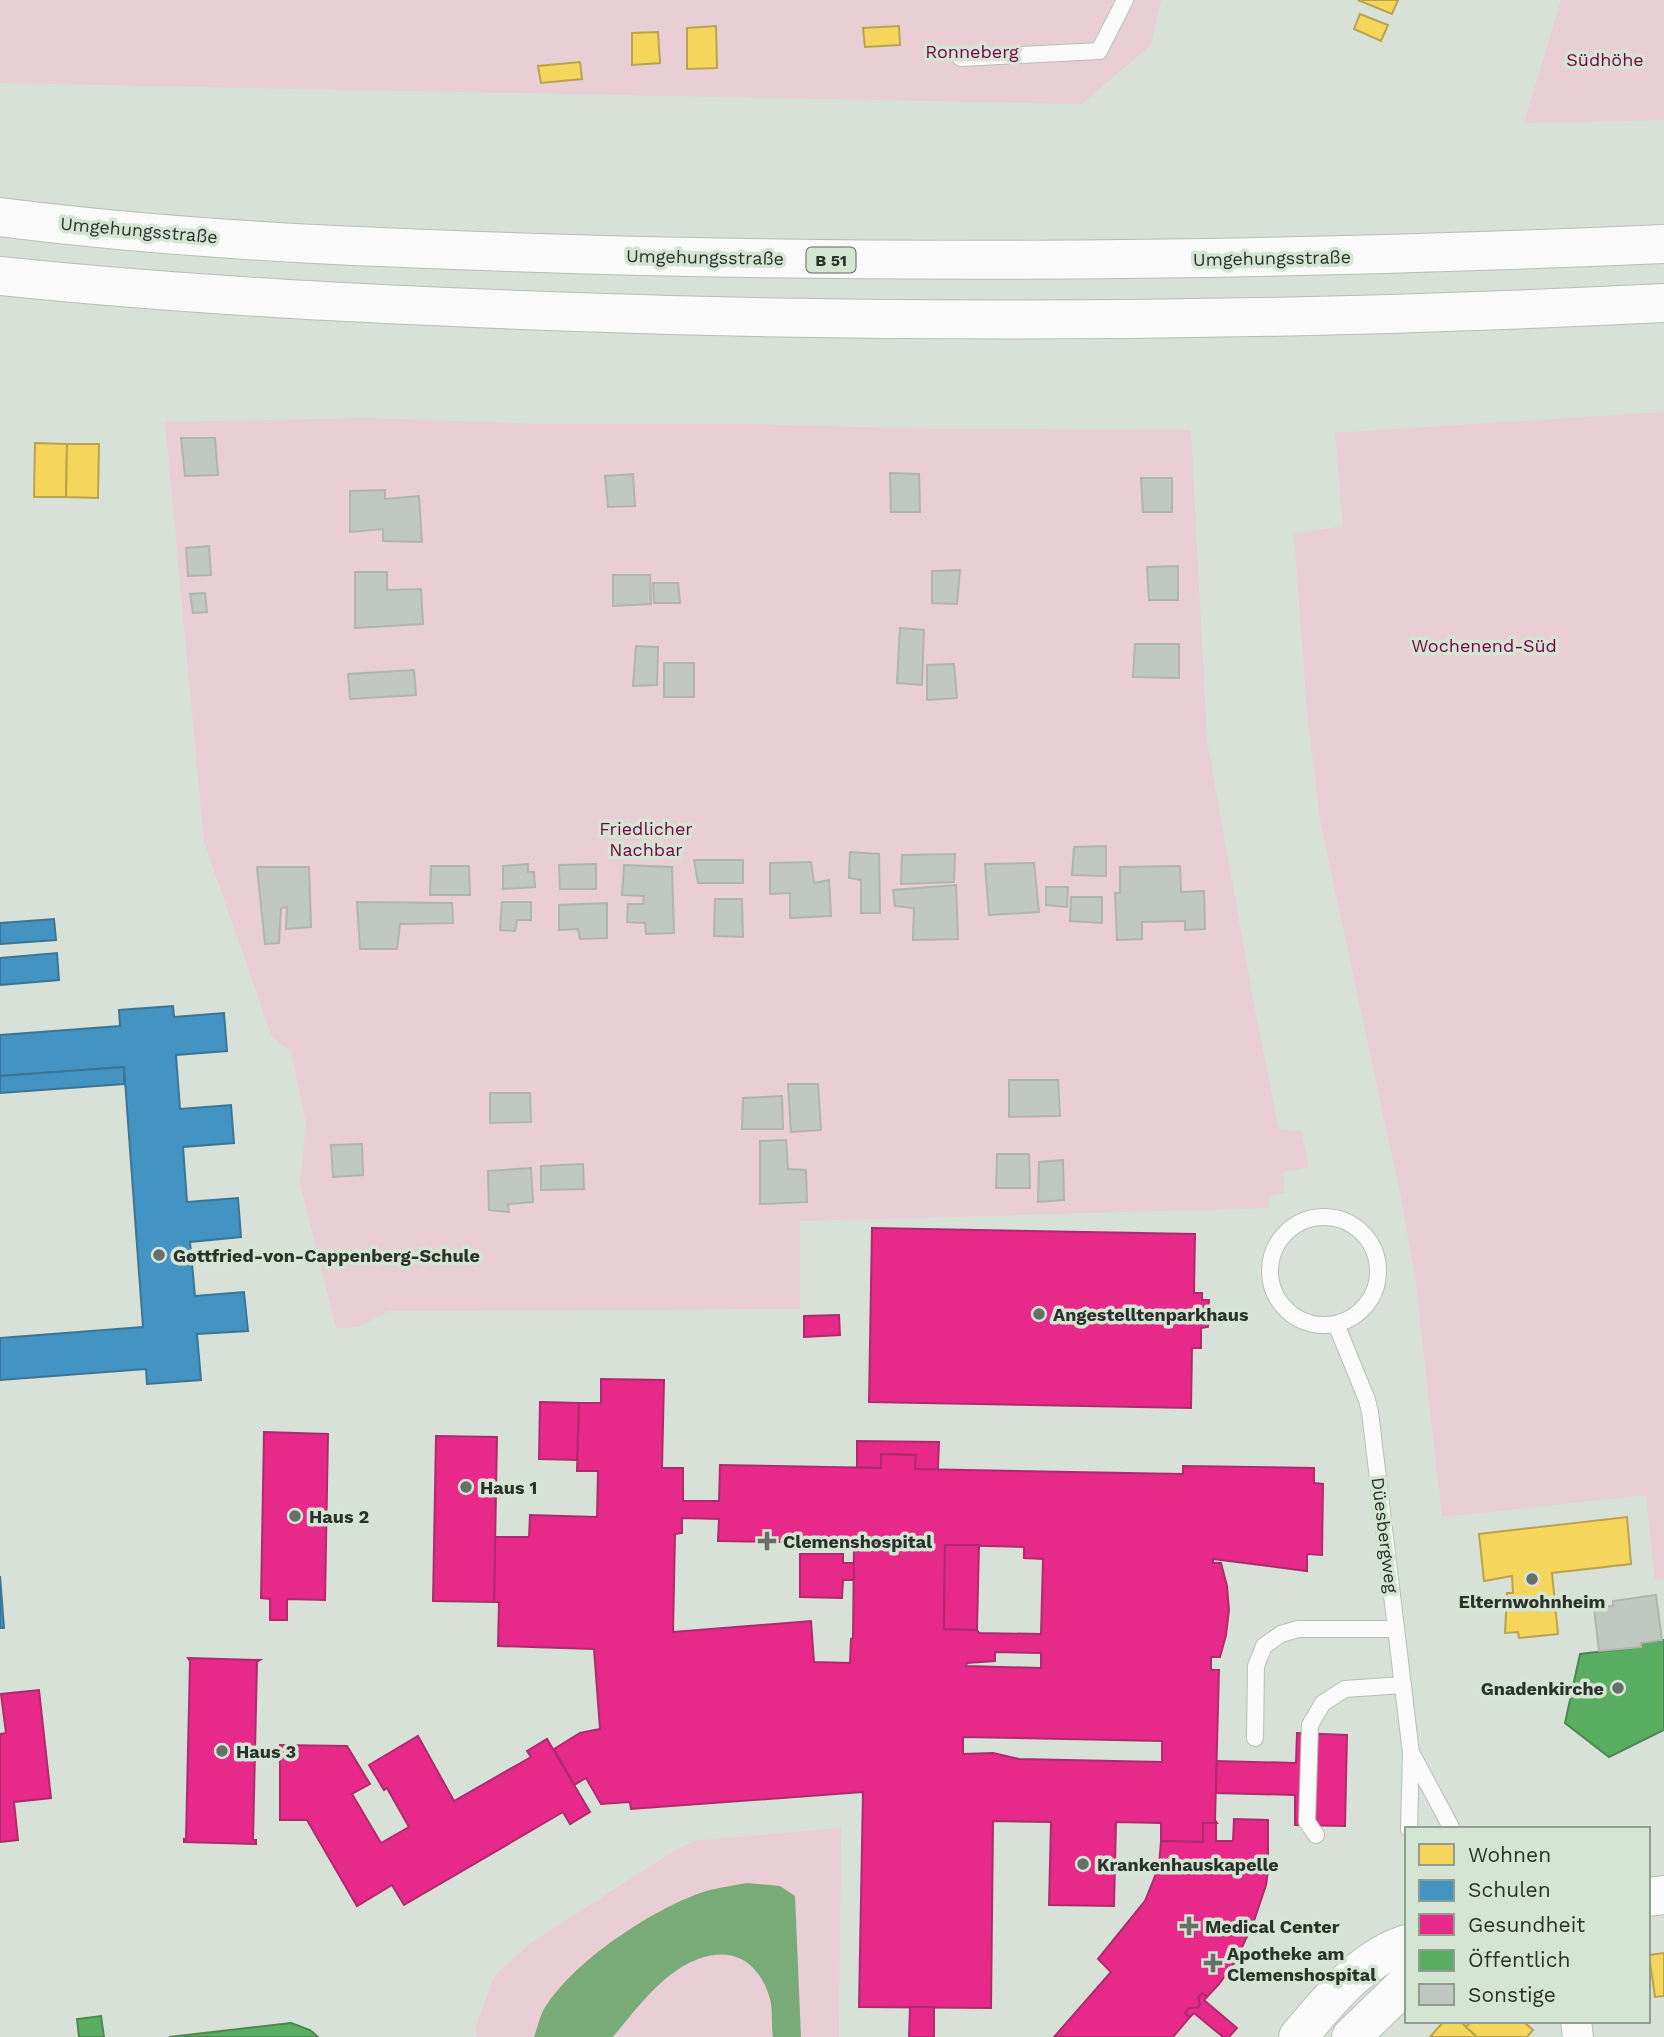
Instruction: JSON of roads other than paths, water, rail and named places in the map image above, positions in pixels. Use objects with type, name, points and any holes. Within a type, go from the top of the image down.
[{"type":"main road","name":"Umgehungsstraße","points":[[0,217],[97,228],[364,246],[836,260],[1430,255],[1664,244]]},
{"type":"main road","points":[[0,276],[207,295],[370,305],[800,318],[1155,319],[1664,303]]},
{"type":"main road","points":[[1298,2037],[1360,1971],[1393,1948],[1405,1945]]},
{"type":"main road","points":[[1351,2037],[1405,1985]]},
{"type":"lane","points":[[961,58],[1099,51],[1125,0]]},
{"type":"lane","points":[[1320,1216],[1344,1220],[1356,1226],[1366,1236],[1378,1261],[1376,1288],[1369,1301],[1349,1320],[1336,1324],[1318,1325],[1301,1320],[1286,1310],[1275,1295],[1270,1278],[1274,1248],[1282,1235],[1294,1226],[1320,1216]]},
{"type":"lane","name":"Düesbergweg","points":[[1336,1324],[1370,1412],[1411,1753],[1409,1827]]},
{"type":"lane","points":[[1255,1738],[1256,1666],[1264,1646],[1281,1634],[1298,1629],[1396,1629]]},
{"type":"lane","points":[[1316,1835],[1307,1822],[1310,1726],[1323,1703],[1345,1689],[1403,1685]]},
{"type":"lane","name":"Düesbergweg","points":[[1411,1753],[1451,1827]]},
{"type":"place","name":"Gottfried-von-Cappenberg-Schule","points":[[159,1255]]},
{"type":"place","name":"Angestelltenparkhaus","points":[[1039,1314]]},
{"type":"place","name":"Haus 1","points":[[466,1487]]},
{"type":"place","name":"Haus 2","points":[[295,1516]]},
{"type":"place","name":"Clemenshospital","points":[[767,1541]]},
{"type":"place","name":"Elternwohnheim","points":[[1532,1579]]},
{"type":"place","name":"Gnadenkirche","points":[[1618,1688]]},
{"type":"place","name":"Haus 3","points":[[222,1751]]},
{"type":"place","name":"Krankenhauskapelle","points":[[1083,1864]]},
{"type":"place","name":"Medical Center","points":[[1189,1926]]},
{"type":"place","name":"Apotheke am Clemenshospital","points":[[1213,1963]]},
{"type":"park label","name":"Ronneberg","points":[[972,51]]},
{"type":"park label","name":"Südhöhe","points":[[1605,59]]},
{"type":"park label","name":"Wochenend-Süd","points":[[1484,645]]},
{"type":"park label","name":"Friedlicher Nachbar","points":[[646,838]]}]
